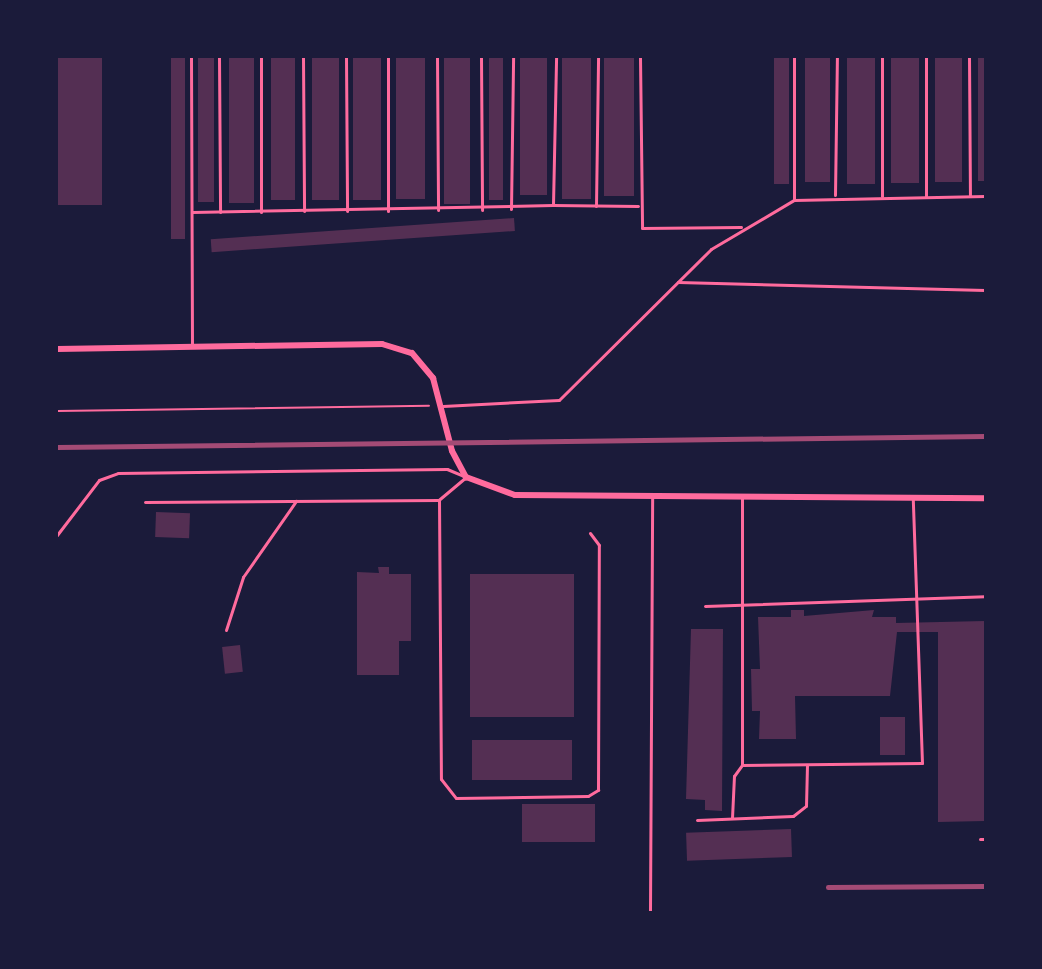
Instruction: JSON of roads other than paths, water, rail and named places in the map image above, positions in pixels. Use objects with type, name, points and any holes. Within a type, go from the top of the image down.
[{"type":"street","points":[[57,349],[382,344],[412,353],[433,378],[443,406],[452,451],[466,477],[515,495],[985,498]]},
{"type":"lane","points":[[191,57],[192,346]]},
{"type":"lane","points":[[219,57],[220,212]]},
{"type":"lane","points":[[261,57],[261,212]]},
{"type":"lane","points":[[303,57],[304,211]]},
{"type":"lane","points":[[346,57],[347,211]]},
{"type":"lane","points":[[388,57],[388,211]]},
{"type":"lane","points":[[437,57],[438,210]]},
{"type":"lane","points":[[481,57],[482,210]]},
{"type":"lane","points":[[511,209],[513,57]]},
{"type":"lane","points":[[553,205],[556,57]]},
{"type":"lane","points":[[596,206],[598,57]]},
{"type":"lane","points":[[640,57],[639,206],[642,228],[741,227]]},
{"type":"lane","points":[[794,57],[794,200]]},
{"type":"lane","points":[[835,195],[837,57]]},
{"type":"lane","points":[[882,57],[882,196]]},
{"type":"lane","points":[[926,57],[926,196]]},
{"type":"lane","points":[[969,57],[970,195]]},
{"type":"lane","points":[[443,406],[559,400],[677,282],[741,227],[794,200],[835,195],[985,196]]},
{"type":"lane","points":[[192,212],[482,210],[553,205],[639,206]]},
{"type":"lane","points":[[677,282],[985,290]]},
{"type":"lane","points":[[57,535],[99,480],[118,473],[447,469],[466,477],[439,500],[145,502]]},
{"type":"lane","points":[[650,912],[652,495]]},
{"type":"lane","points":[[732,818],[734,776],[742,765],[744,604],[742,495]]},
{"type":"lane","points":[[742,765],[922,763],[919,598],[913,499]]},
{"type":"lane","points":[[226,630],[243,577],[296,500]]},
{"type":"lane","points":[[439,500],[441,778],[456,798],[588,796],[598,790],[599,545],[590,533]]},
{"type":"lane","points":[[705,606],[985,596]]},
{"type":"lane","points":[[697,820],[793,816],[806,806],[807,764]]},
{"type":"lane","points":[[980,839],[985,838]]},
{"type":"railway","points":[[57,447],[985,436]]},
{"type":"railway","points":[[828,887],[985,886]]}]
